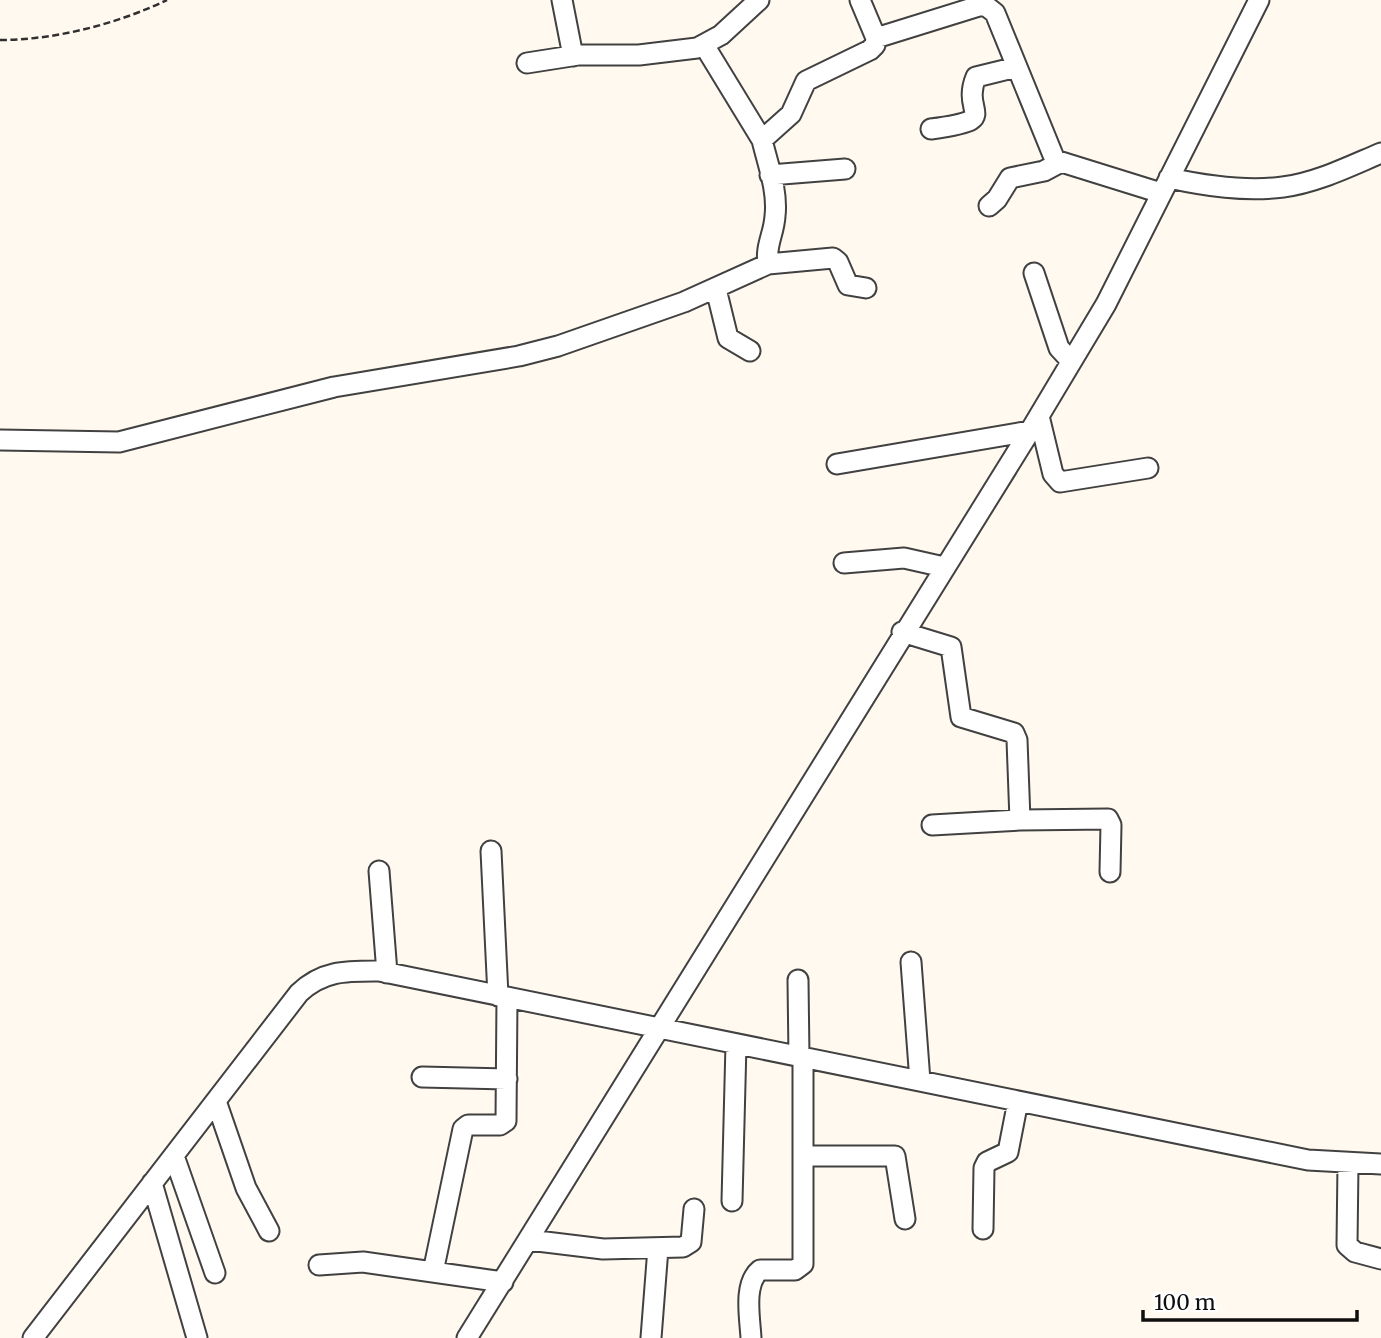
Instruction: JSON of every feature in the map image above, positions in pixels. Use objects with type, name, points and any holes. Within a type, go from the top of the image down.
[{"type":"street","points":[[562,0],[573,56]]},
{"type":"street","points":[[527,63],[573,56],[639,55],[704,46],[721,35],[759,0]]},
{"type":"street","points":[[762,140],[791,114],[806,81],[870,50],[875,45],[876,38],[860,0]]},
{"type":"street","points":[[467,1338],[902,632],[1035,424],[1105,303],[1259,0]]},
{"type":"street","points":[[876,38],[991,4],[1051,154],[1059,163],[1165,186],[1285,187],[1312,180],[1381,153]]},
{"type":"street","points":[[704,46],[762,140],[775,211],[766,244],[768,264]]},
{"type":"street","points":[[932,129],[962,125],[972,120],[976,113],[976,78],[1017,67]]},
{"type":"street","points":[[989,206],[998,200],[1010,178],[1044,171],[1059,163]]},
{"type":"street","points":[[770,175],[845,169]]},
{"type":"street","points":[[0,440],[119,442],[233,410],[334,387],[484,363],[558,346],[716,289],[768,264],[833,258],[838,262],[848,285],[866,288]]},
{"type":"street","points":[[1034,273],[1059,348],[1072,361]]},
{"type":"street","points":[[716,289],[728,338],[750,351]]},
{"type":"street","points":[[837,464],[1035,424]]},
{"type":"street","points":[[1035,424],[1053,474],[1060,482],[1149,468]]},
{"type":"street","points":[[844,563],[896,558],[944,567]]},
{"type":"street","points":[[902,632],[951,647],[959,713],[964,720],[1002,727],[1014,733],[1017,740],[1020,820]]},
{"type":"street","points":[[932,825],[1108,819],[1111,825],[1110,872]]},
{"type":"street","points":[[433,1272],[463,1129],[468,1125],[506,1124],[507,1079],[491,851]]},
{"type":"street","points":[[379,871],[387,969]]},
{"type":"street","points":[[911,962],[920,1075]]},
{"type":"street","points":[[33,1338],[284,1011],[312,981],[326,974],[347,971],[387,969],[736,1044],[800,1052],[920,1075],[1018,1101],[1308,1160],[1381,1164]]},
{"type":"street","points":[[751,1338],[750,1302],[753,1276],[765,1268],[795,1270],[802,1267],[804,1156],[798,980]]},
{"type":"street","points":[[732,1201],[736,1044]]},
{"type":"street","points":[[422,1077],[507,1079]]},
{"type":"street","points":[[216,1101],[246,1188],[269,1231]]},
{"type":"street","points":[[983,1229],[984,1167],[987,1162],[1008,1152],[1018,1101]]},
{"type":"street","points":[[174,1156],[215,1273]]},
{"type":"street","points":[[804,1156],[895,1156],[905,1219]]},
{"type":"street","points":[[1348,1164],[1347,1245],[1355,1252],[1381,1259]]},
{"type":"street","points":[[152,1184],[197,1338]]},
{"type":"street","points":[[529,1240],[603,1249],[658,1248],[690,1244],[694,1209]]},
{"type":"street","points":[[651,1338],[658,1248]]},
{"type":"street","points":[[318,1265],[363,1262],[503,1282]]},
{"type":"path","points":[[0,40],[36,38],[72,30],[130,15],[167,0]]}]
